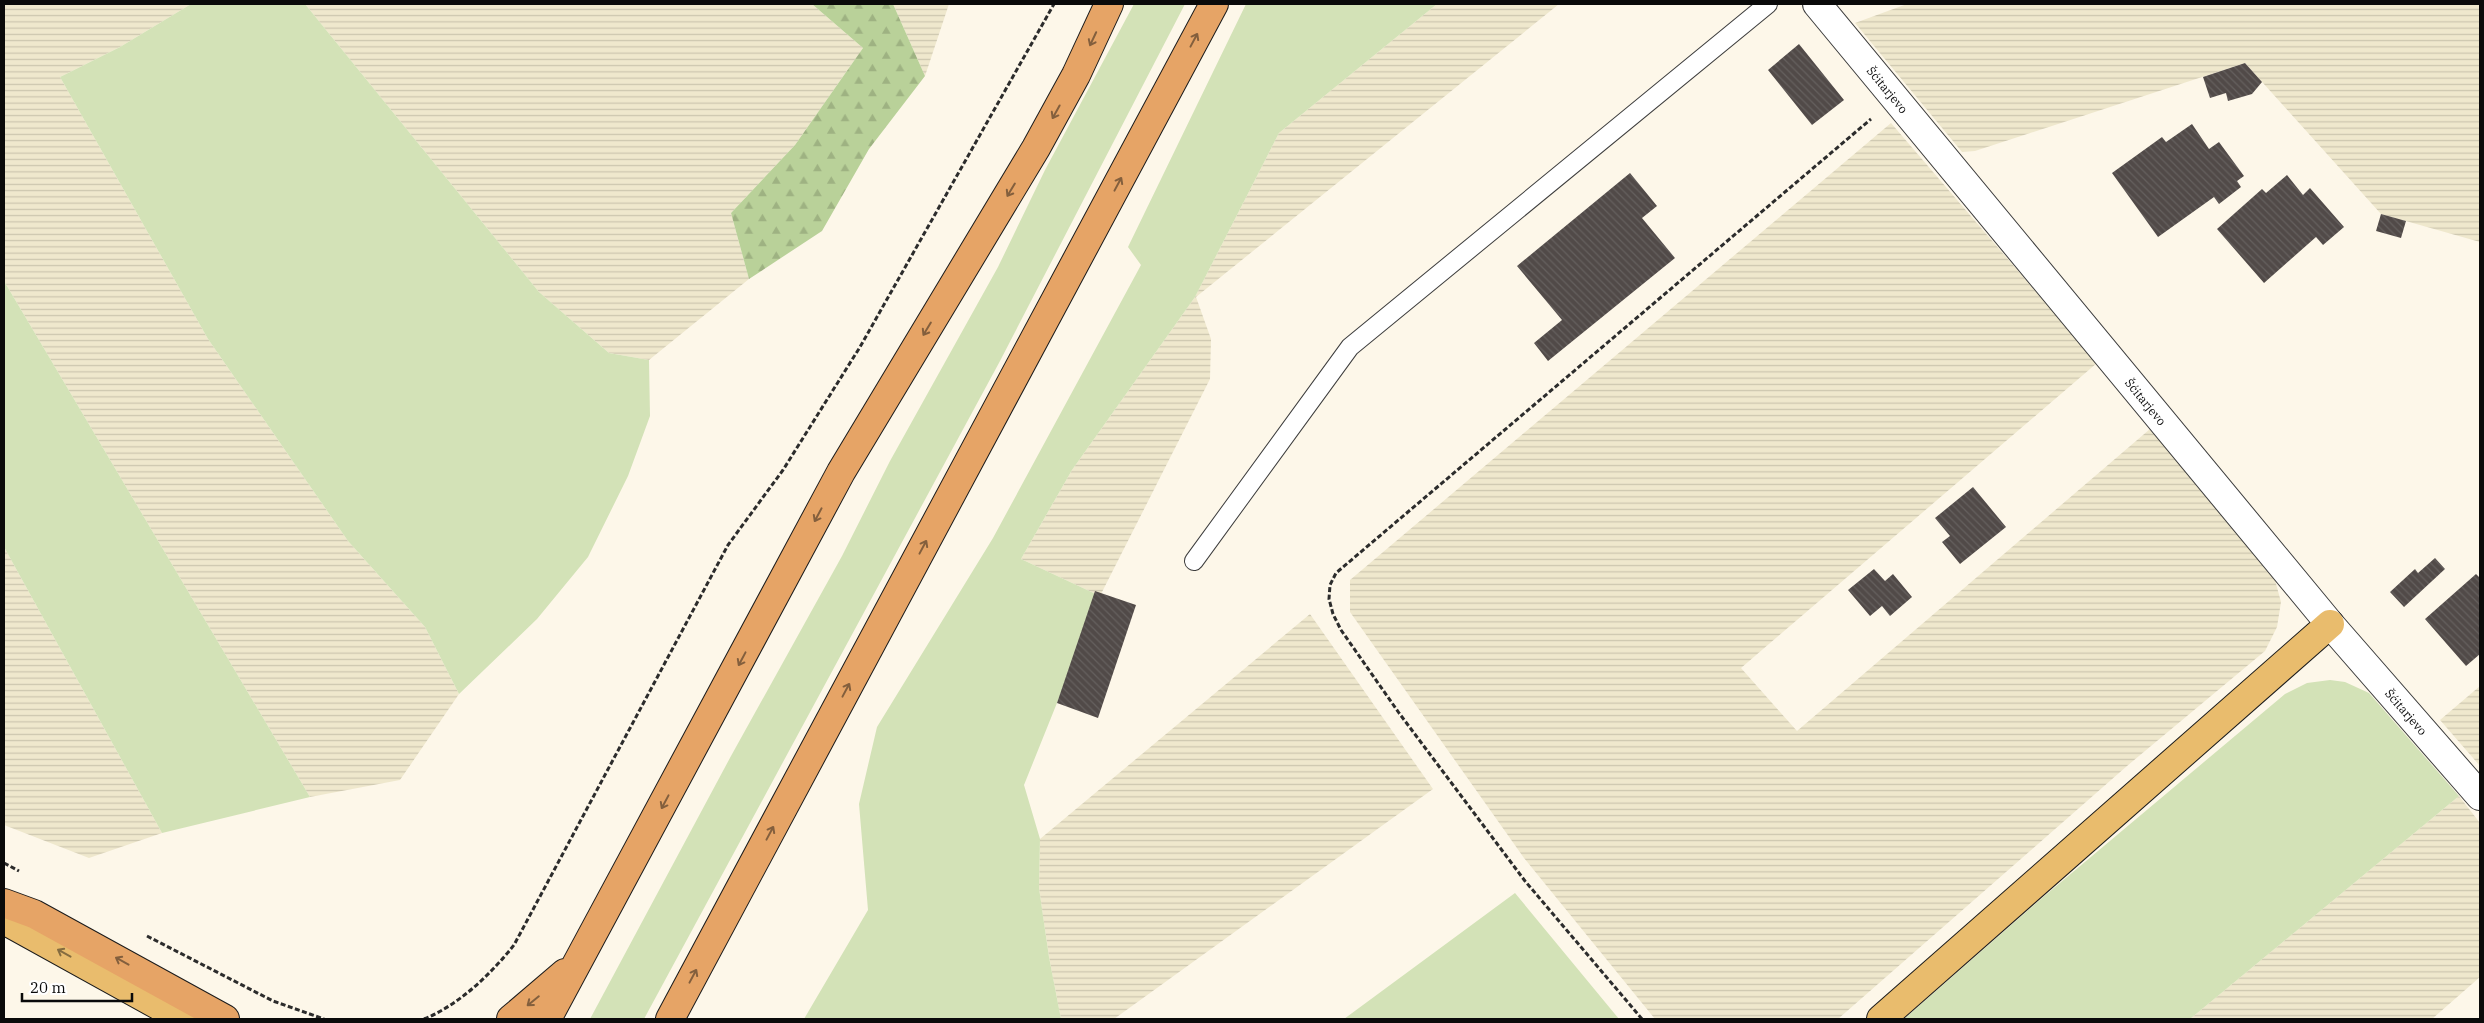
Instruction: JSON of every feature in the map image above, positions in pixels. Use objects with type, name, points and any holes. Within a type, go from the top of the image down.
[{"type":"highway","points":[[547,1019],[581,959],[841,472],[1036,148],[1076,75],[1109,4]]},
{"type":"highway","points":[[670,1019],[1214,4]]},
{"type":"highway","points":[[4,903],[34,914],[225,1019]]},
{"type":"highway","points":[[511,1019],[581,959]]},
{"type":"main road","points":[[1881,1019],[2330,624]]},
{"type":"main road","points":[[4,920],[183,1019]]},
{"type":"street","name":"Šćitarjevo","points":[[1817,4],[2330,624],[2480,796]]},
{"type":"lane","points":[[1194,561],[1350,347],[1768,4]]},
{"type":"path","points":[[425,1019],[476,987],[495,969],[514,945],[728,545],[783,470],[860,347],[1054,4]]},
{"type":"path","points":[[1642,1019],[1525,881],[1399,713],[1341,630],[1333,614],[1329,599],[1330,585],[1336,573],[1896,98]]},
{"type":"path","points":[[4,863],[21,872]]},
{"type":"path","points":[[141,932],[273,1001],[324,1019]]},
{"type":"shaded area","points":[[4,4],[191,4],[120,47],[60,77],[208,339],[348,541],[425,627],[459,694],[400,780],[310,797],[4,281]]},
{"type":"shaded area","points":[[305,4],[812,4],[863,48],[795,145],[731,213],[749,279],[649,360],[609,353],[539,292]]},
{"type":"shaded area","points":[[893,4],[949,4],[925,76]]},
{"type":"shaded area","points":[[1437,4],[1559,4],[1196,297],[1211,339],[1210,379],[1100,596],[1021,559],[1072,470],[1195,297],[1279,133]]},
{"type":"shaded area","points":[[1907,4],[2480,4],[2480,242],[2381,214],[2245,63],[1975,151],[1962,152],[1855,23]]},
{"type":"shaded area","points":[[1891,123],[2097,363],[1741,668],[1797,731],[2150,429],[2275,580],[2281,602],[2277,627],[2265,651],[2127,766],[1838,1019],[1655,1019],[1524,858],[1350,612],[1350,580]]},
{"type":"shaded area","points":[[4,547],[162,833],[89,858],[4,825]]},
{"type":"shaded area","points":[[1310,614],[1433,789],[1114,1019],[1061,1019],[1049,957],[1039,888],[1040,839]]},
{"type":"shaded area","points":[[2480,686],[2480,766],[2440,720]]},
{"type":"shaded area","points":[[2459,796],[2480,823],[2480,977],[2432,1019],[2190,1019]]},
{"type":"green space","points":[[191,4],[305,4],[539,292],[609,353],[649,360],[650,416],[628,476],[588,557],[537,619],[459,694],[425,627],[348,541],[208,339],[60,77],[120,47]]},
{"type":"green space","points":[[812,4],[893,4],[925,76],[869,149],[822,231],[749,279],[731,213],[795,145],[863,48]]},
{"type":"green space","points":[[1134,4],[1185,4],[1000,361],[644,1019],[590,1019],[731,756],[842,556],[890,461],[998,267],[1045,170]]},
{"type":"green space","points":[[1246,4],[1437,4],[1279,133],[1195,297],[1072,470],[1021,559],[1100,596],[1024,785],[1040,839],[1039,888],[1049,957],[1061,1019],[804,1019],[868,910],[859,804],[877,727],[993,538],[1141,265],[1128,247]]},
{"type":"green space","points":[[4,281],[310,797],[162,833],[4,547]]},
{"type":"green space","points":[[2330,680],[2345,682],[2369,693],[2459,796],[2190,1019],[1904,1019],[2042,898],[2285,694],[2307,683]]},
{"type":"green space","points":[[1515,893],[1619,1019],[1344,1019]]},
{"type":"building","points":[[1799,44],[1844,100],[1812,125],[1768,70]]},
{"type":"building","points":[[2245,63],[2262,82],[2252,94],[2228,101],[2226,93],[2210,98],[2203,77]]},
{"type":"building","points":[[2192,124],[2209,149],[2219,142],[2244,176],[2237,181],[2241,187],[2219,204],[2214,197],[2158,237],[2112,173],[2162,137],[2166,142]]},
{"type":"building","points":[[1630,173],[1657,206],[1642,218],[1675,258],[1548,361],[1534,343],[1562,320],[1517,266]]},
{"type":"building","points":[[2287,175],[2303,195],[2310,188],[2344,227],[2323,245],[2316,237],[2264,283],[2217,229],[2262,189],[2266,193]]},
{"type":"building","points":[[2381,214],[2406,221],[2401,238],[2376,231]]},
{"type":"building","points":[[1973,487],[2006,527],[1960,564],[1942,542],[1950,536],[1935,518]]},
{"type":"building","points":[[2435,558],[2445,569],[2404,607],[2390,592],[2415,569],[2418,573]]},
{"type":"building","points":[[1874,569],[1885,581],[1893,574],[1912,597],[1890,616],[1882,606],[1870,616],[1848,590]]},
{"type":"building","points":[[2476,574],[2480,578],[2480,654],[2466,666],[2425,619]]},
{"type":"building","points":[[1095,591],[1136,605],[1098,718],[1057,703]]}]
